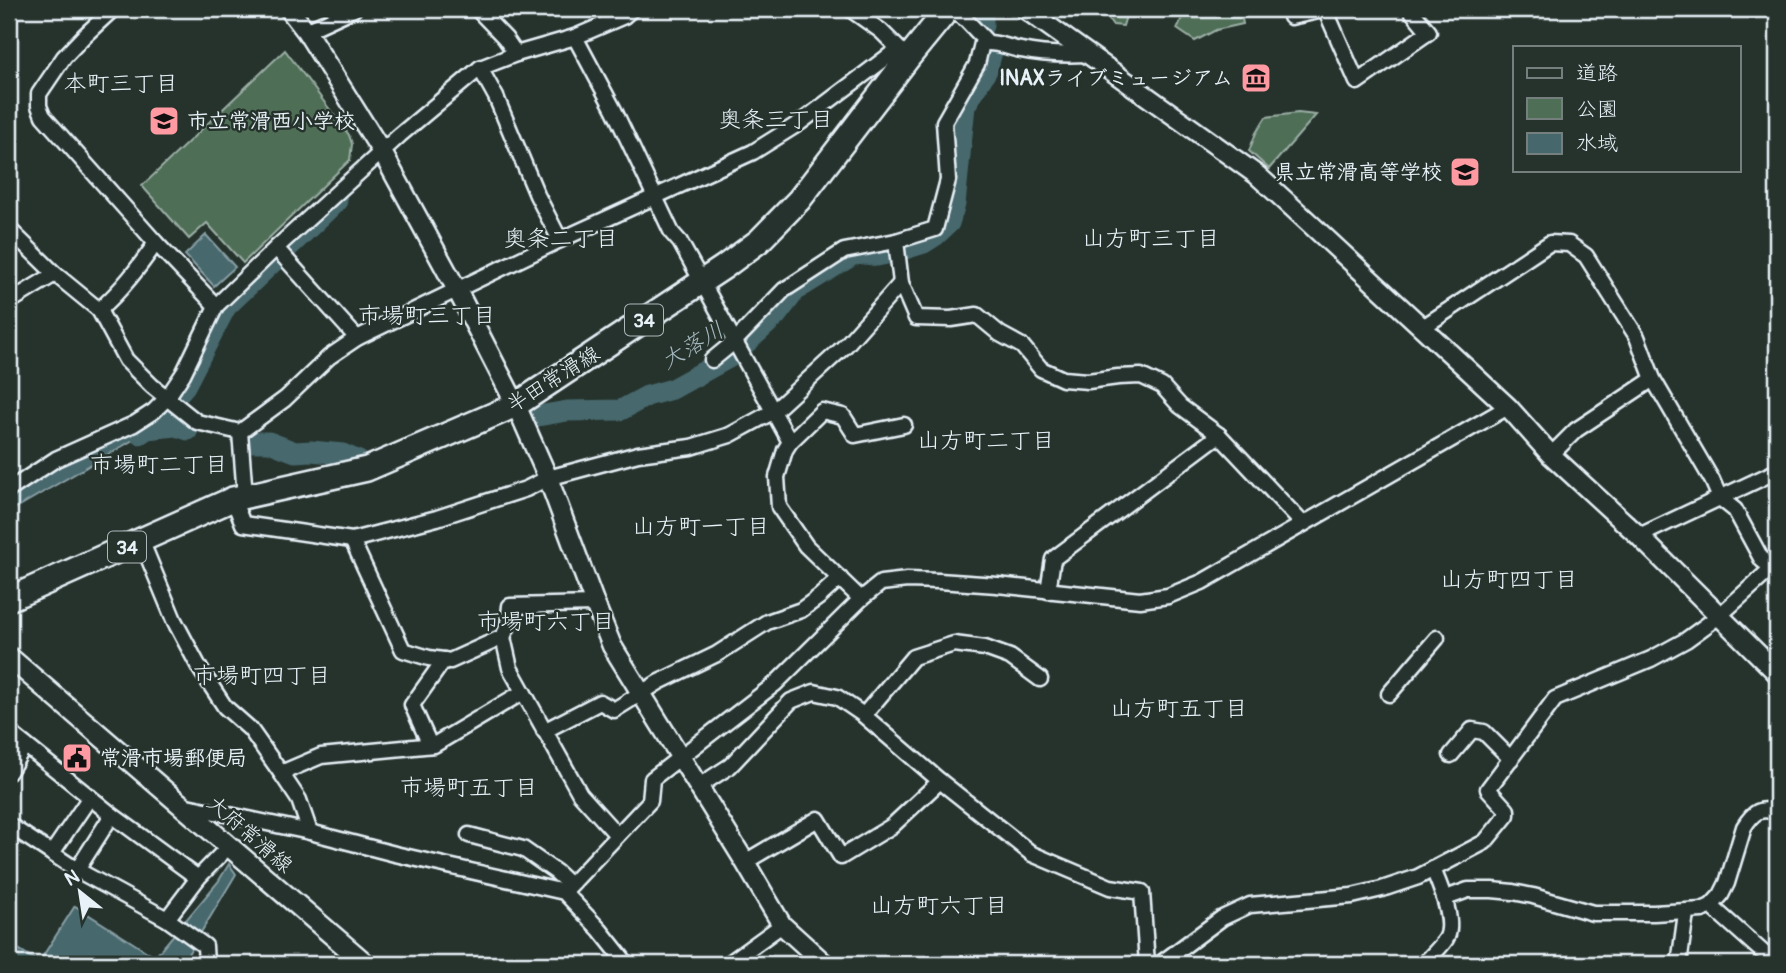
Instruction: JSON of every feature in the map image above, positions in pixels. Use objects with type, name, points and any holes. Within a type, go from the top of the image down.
[{"type":"main road","name":"半田常滑線","points":[[9,599],[239,497],[367,469],[516,405],[759,241],[799,200],[949,9]]},
{"type":"main road","name":"大府常滑線","points":[[9,657],[363,963]]},
{"type":"street","points":[[113,9],[65,57],[39,94],[39,106],[43,116],[216,306]]},
{"type":"street","points":[[289,9],[306,31],[382,152],[516,405],[548,478],[612,646],[782,925],[825,964]]},
{"type":"street","points":[[306,31],[354,9]]},
{"type":"street","points":[[477,9],[505,38],[516,54]]},
{"type":"street","points":[[9,490],[56,458],[134,424],[171,402],[216,306],[400,135],[480,68],[516,54],[575,37],[624,16],[632,9]]},
{"type":"street","points":[[850,9],[881,31],[908,58]]},
{"type":"street","points":[[949,9],[965,19],[988,43],[1062,55],[1089,54]]},
{"type":"street","points":[[1025,9],[1257,175],[1508,407],[1551,455],[1639,536],[1777,673]]},
{"type":"street","points":[[1291,17],[1326,9],[1357,82],[1429,32],[1410,9]]},
{"type":"street","points":[[575,37],[614,110],[672,233],[680,242],[790,442]]},
{"type":"street","points":[[712,360],[737,348],[784,290],[844,251],[896,242],[935,229],[948,180],[944,122],[977,64],[983,39]]},
{"type":"street","points":[[9,229],[55,275],[99,310],[126,360],[171,402],[197,422],[240,432],[285,400],[329,357],[357,338],[753,152],[801,122],[890,55],[908,58]]},
{"type":"street","points":[[480,68],[496,97],[537,195],[561,240]]},
{"type":"street","points":[[896,242],[901,283],[916,318],[951,319],[978,315],[1000,334],[1022,346],[1041,369],[1063,379],[1088,381],[1141,376],[1162,386],[1180,406],[1219,435],[1303,524]]},
{"type":"street","points":[[99,310],[113,298],[156,243]]},
{"type":"street","points":[[1160,964],[1222,918],[1250,905],[1360,894],[1418,877],[1485,842],[1507,815],[1507,810],[1488,789],[1555,699],[1651,659],[1686,640],[1775,567],[1762,560],[1735,510],[1720,498],[1653,379],[1637,337],[1586,256],[1569,244],[1550,243],[1542,247],[1423,327]]},
{"type":"street","points":[[276,248],[357,338]]},
{"type":"street","points":[[9,302],[55,275]]},
{"type":"street","points":[[240,432],[239,497],[243,524],[352,540],[437,518],[526,489],[548,478],[638,454],[691,447],[730,435],[774,411],[846,345],[901,283]]},
{"type":"street","points":[[1551,455],[1576,430],[1653,379]]},
{"type":"street","points":[[567,888],[650,801],[652,779],[775,684],[861,599],[881,583],[907,580],[997,585],[1140,600],[1168,596],[1202,582],[1508,407]]},
{"type":"street","points":[[861,599],[806,546],[779,507],[777,477],[790,442],[822,411],[844,416],[855,436],[904,425]]},
{"type":"street","points":[[1048,591],[1053,559],[1219,435]]},
{"type":"street","points":[[1639,536],[1777,471]]},
{"type":"street","points":[[141,540],[174,620],[200,669],[225,707],[250,729],[281,773],[299,800],[310,832]]},
{"type":"street","points":[[352,540],[403,650],[429,658],[450,661],[503,636],[508,626],[510,606],[595,604]]},
{"type":"street","points":[[544,731],[600,702],[614,710],[659,682],[717,654],[767,622],[801,610],[840,578]]},
{"type":"street","points":[[503,636],[510,668],[580,794],[617,835]]},
{"type":"street","points":[[1389,694],[1437,638]]},
{"type":"street","points":[[864,715],[913,657],[954,644],[985,648],[1010,657],[1040,680]]},
{"type":"street","points":[[430,745],[412,705],[444,660]]},
{"type":"street","points":[[775,684],[791,701]]},
{"type":"street","points":[[281,773],[321,756],[434,744],[523,692]]},
{"type":"street","points":[[699,786],[730,766],[791,701],[814,692],[837,697],[864,715],[940,781],[1032,854],[1110,887],[1142,892],[1147,964]]},
{"type":"street","points":[[1451,755],[1472,730],[1484,732],[1511,759]]},
{"type":"street","points":[[9,732],[112,815],[198,878]]},
{"type":"street","points":[[9,772],[25,745]]},
{"type":"street","points":[[745,862],[818,819],[841,857],[892,826],[940,781]]},
{"type":"street","points":[[52,853],[90,797]]},
{"type":"street","points":[[180,804],[310,832],[394,854],[567,888]]},
{"type":"street","points":[[1446,898],[1468,890],[1492,890],[1513,891],[1593,913],[1686,913],[1702,910],[1711,906],[1721,895],[1748,820],[1763,809],[1777,813]]},
{"type":"street","points":[[77,870],[112,815]]},
{"type":"street","points":[[9,825],[77,870],[167,919],[205,946],[206,964]]},
{"type":"street","points":[[469,835],[523,849],[556,872],[628,964]]},
{"type":"street","points":[[167,919],[198,878],[229,846]]},
{"type":"street","points":[[1424,964],[1446,938],[1449,930],[1446,898],[1433,869]]},
{"type":"street","points":[[1711,906],[1776,964]]},
{"type":"street","points":[[1679,964],[1686,913]]},
{"type":"street","points":[[728,964],[782,925]]},
{"type":"green space","points":[[1077,9],[1128,9],[1123,26],[1113,25],[1106,16],[1095,14],[1086,18]]},
{"type":"green space","points":[[1186,9],[1240,9],[1243,24],[1216,30],[1195,41],[1177,29]]},
{"type":"green space","points":[[285,50],[349,135],[352,144],[350,160],[243,263],[207,223],[189,239],[142,186]]},
{"type":"green space","points":[[1298,113],[1316,115],[1269,169],[1249,151],[1256,133],[1266,117]]},
{"type":"water","points":[[206,235],[235,267],[214,286],[185,255]]},
{"type":"water","points":[[165,409],[158,423],[165,427],[147,432],[9,512],[9,494],[58,462]]},
{"type":"water","points":[[229,864],[236,874],[182,964],[9,964],[9,943],[39,962],[75,906],[155,957],[218,882]]},
{"type":"waterway","name":"大落川","points":[[983,9],[983,26]]},
{"type":"waterway","name":"大落川","points":[[905,249],[924,243],[949,223],[955,204],[965,106],[987,70],[992,52],[987,47]]},
{"type":"waterway","points":[[161,414],[185,386],[226,307],[337,201]]},
{"type":"waterway","name":"大落川","points":[[538,416],[567,411],[621,410],[647,396],[672,389],[732,356],[776,316],[796,290],[853,255],[887,254]]},
{"type":"waterway","name":"大落川","points":[[140,434],[147,429],[176,426],[188,430]]},
{"type":"waterway","name":"大落川","points":[[248,442],[269,442],[295,452],[343,454],[359,461]]},
{"type":"place","name":"INAXライブミュージアム","points":[[1256,78]]},
{"type":"place","name":"市立常滑西小学校","points":[[164,121]]},
{"type":"place","name":"県立常滑高等学校","points":[[1465,172]]},
{"type":"place","name":"常滑市場郵便局","points":[[77,758]]},
{"type":"district","name":"本町三丁目","points":[[121,83]]},
{"type":"district","name":"奥条三丁目","points":[[776,119]]},
{"type":"district","name":"奥条二丁目","points":[[561,238]]},
{"type":"district","name":"山方町三丁目","points":[[1151,238]]},
{"type":"district","name":"市場町三丁目","points":[[427,315]]},
{"type":"district","name":"山方町二丁目","points":[[986,440]]},
{"type":"district","name":"市場町二丁目","points":[[159,464]]},
{"type":"district","name":"山方町一丁目","points":[[701,526]]},
{"type":"district","name":"山方町四丁目","points":[[1509,579]]},
{"type":"district","name":"市場町六丁目","points":[[546,621]]},
{"type":"district","name":"市場町四丁目","points":[[262,675]]},
{"type":"district","name":"山方町五丁目","points":[[1179,708]]},
{"type":"district","name":"市場町五丁目","points":[[469,787]]},
{"type":"district","name":"山方町六丁目","points":[[939,905]]}]
